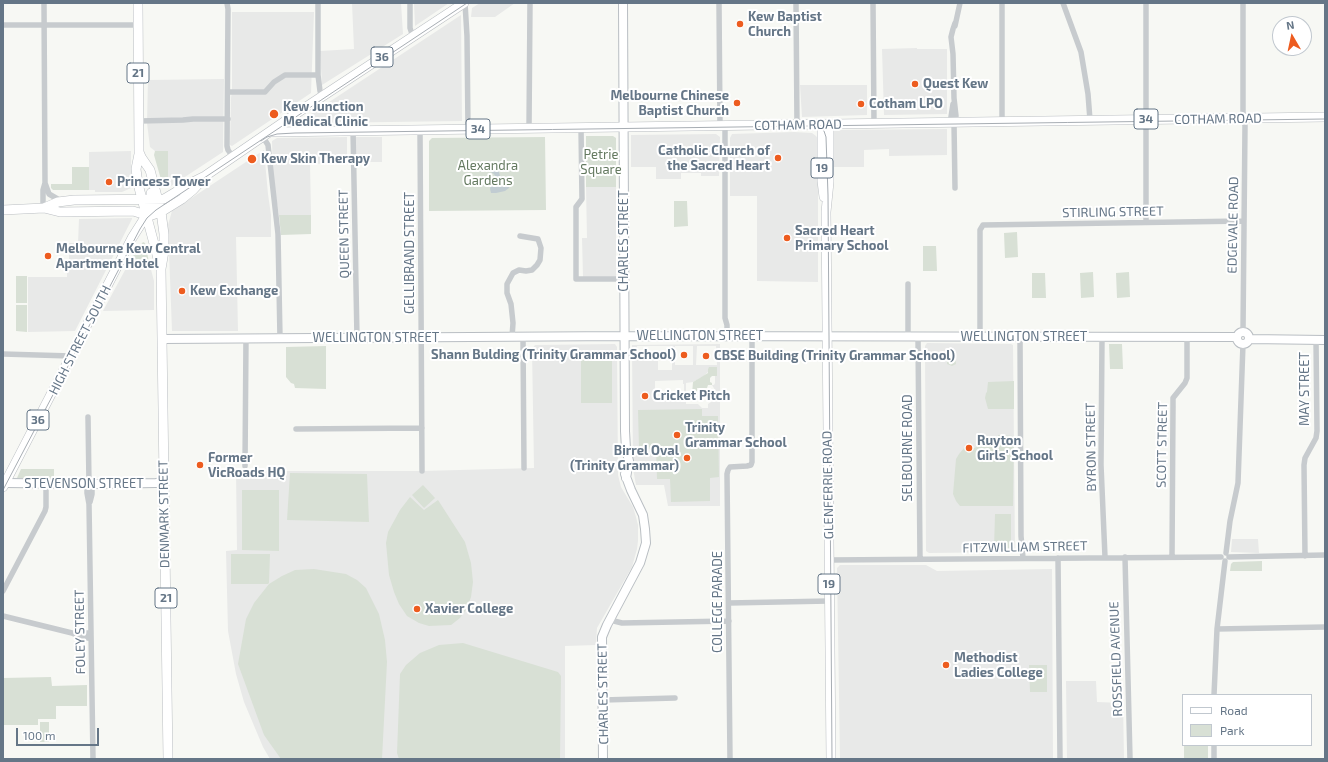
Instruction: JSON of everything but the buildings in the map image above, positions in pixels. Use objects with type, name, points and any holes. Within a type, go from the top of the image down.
[{"type":"main road","name":"21","points":[[138,3],[140,154],[136,167],[138,184],[146,215]]},
{"type":"main road","name":"36","points":[[267,135],[323,96],[465,3]]},
{"type":"main road","name":"COTHAM ROAD","points":[[267,135],[353,130],[825,125],[1325,117]]},
{"type":"main road","name":"GLENFERRIE ROAD","points":[[825,125],[829,182],[826,210],[831,759]]},
{"type":"main road","points":[[44,208],[61,201],[164,199],[206,176],[267,135]]},
{"type":"main road","name":"21","points":[[140,154],[150,170],[155,200],[161,212]]},
{"type":"main road","points":[[3,210],[44,208],[60,212],[133,211],[146,215],[154,214],[161,212],[185,197],[206,176]]},
{"type":"main road","points":[[112,200],[132,193],[138,184]]},
{"type":"main road","name":"HIGH STREET SOUTH","points":[[4,484],[132,238],[155,200]]},
{"type":"main road","name":"DENMARK STREET","points":[[161,212],[165,248],[162,269],[168,759]]},
{"type":"main road","name":"DENMARK STREET","points":[[146,215],[162,269]]},
{"type":"street","points":[[44,3],[44,208]]},
{"type":"street","points":[[318,3],[318,75],[320,90],[323,96]]},
{"type":"street","points":[[410,3],[410,28],[412,37]]},
{"type":"street","points":[[465,3],[467,36],[468,129]]},
{"type":"street","points":[[529,128],[530,3]]},
{"type":"street","name":"CHARLES STREET","points":[[604,758],[602,637],[640,563],[646,543],[643,515],[626,478],[629,457],[626,449],[625,431],[623,3]]},
{"type":"street","points":[[719,3],[725,336]]},
{"type":"street","points":[[796,3],[796,125]]},
{"type":"street","points":[[873,3],[874,124]]},
{"type":"street","points":[[955,188],[954,122],[956,121],[956,116],[954,98],[954,54],[956,43],[954,35],[955,23],[960,3]]},
{"type":"street","points":[[1002,3],[1002,122]]},
{"type":"street","points":[[1063,3],[1081,52],[1088,94],[1090,120]]},
{"type":"street","points":[[1146,3],[1146,222]]},
{"type":"street","name":"EDGEVALE ROAD","points":[[1240,334],[1244,221],[1245,124],[1243,118],[1242,3]]},
{"type":"street","points":[[228,6],[227,147],[233,157]]},
{"type":"street","points":[[3,25],[138,25]]},
{"type":"street","points":[[228,92],[265,92],[274,82],[285,75],[318,75]]},
{"type":"street","points":[[139,121],[228,119]]},
{"type":"street","points":[[581,128],[582,199],[576,207],[576,279],[625,279]]},
{"type":"street","name":"QUEEN STREET","points":[[353,130],[357,338]]},
{"type":"street","name":"GELLIBRAND STREET","points":[[420,130],[422,471]]},
{"type":"street","points":[[267,135],[278,242],[280,338]]},
{"type":"street","points":[[45,183],[49,194],[61,201]]},
{"type":"street","name":"STIRLING STREET","points":[[980,336],[980,230],[984,225],[1244,221]]},
{"type":"street","points":[[512,337],[513,323],[511,304],[507,293],[507,284],[513,273],[519,270],[532,270],[537,265],[540,260],[541,248],[538,239],[520,236]]},
{"type":"street","points":[[908,284],[908,337]]},
{"type":"street","points":[[1214,694],[1217,629],[1225,557],[1230,521],[1238,483],[1247,333],[1240,334]]},
{"type":"street","name":"WELLINGTON STREET","points":[[163,339],[625,336],[1187,337],[1240,334]]},
{"type":"street","name":"COLLEGE PARADE","points":[[730,759],[728,472],[729,468],[732,466],[747,466],[751,465],[752,462],[752,336]]},
{"type":"street","points":[[523,337],[524,468]]},
{"type":"street","name":"SELBOURNE ROAD","points":[[918,337],[920,559]]},
{"type":"street","points":[[1020,337],[1021,558]]},
{"type":"street","name":"BYRON STREET","points":[[1102,337],[1101,465],[1105,557]]},
{"type":"street","name":"SCOTT STREET","points":[[1172,557],[1172,406],[1173,398],[1185,383],[1187,378],[1187,337]]},
{"type":"street","points":[[245,466],[246,338]]},
{"type":"street","name":"MAY STREET","points":[[1305,556],[1304,465],[1305,458],[1316,438],[1317,431],[1316,340]]},
{"type":"street","points":[[1246,341],[1325,340]]},
{"type":"street","points":[[3,354],[71,356]]},
{"type":"street","points":[[3,358],[16,355]]},
{"type":"street","name":"FOLEY STREET","points":[[88,417],[93,759]]},
{"type":"street","points":[[296,428],[422,428]]},
{"type":"street","name":"STEVENSON STREET","points":[[4,484],[164,482]]},
{"type":"street","points":[[3,591],[45,512],[46,484]]},
{"type":"street","name":"FITZWILLIAM STREET","points":[[829,560],[1325,556]]},
{"type":"street","points":[[1058,558],[1060,759]]},
{"type":"street","name":"ROSSFIELD AVENUE","points":[[1124,558],[1130,759]]},
{"type":"street","points":[[729,603],[830,601]]},
{"type":"street","points":[[3,616],[72,633],[83,638],[91,636]]},
{"type":"street","points":[[610,620],[613,622],[622,623],[729,621]]},
{"type":"street","points":[[1217,629],[1325,627]]},
{"type":"street","points":[[603,700],[675,698]]},
{"type":"street","points":[[1214,746],[1214,759]]},
{"type":"shaded area","points":[[352,3],[401,3],[403,34],[322,85],[320,51],[354,49]]},
{"type":"shaded area","points":[[414,3],[449,3],[415,26]]},
{"type":"shaded area","points":[[480,3],[515,3],[495,17],[471,17],[472,8]]},
{"type":"shaded area","points":[[232,12],[314,12],[311,93],[232,146],[230,145]]},
{"type":"shaded area","points":[[461,15],[462,121],[317,123],[311,114]]},
{"type":"shaded area","name":"Quest Kew","points":[[882,49],[947,49],[947,114],[884,115]]},
{"type":"shaded area","points":[[224,79],[223,152],[168,188],[168,151],[155,151],[150,147],[147,123],[148,80]]},
{"type":"shaded area","points":[[800,85],[867,85],[867,115],[802,117]]},
{"type":"shaded area","points":[[947,129],[947,155],[889,156],[889,149],[864,150],[864,167],[833,167],[832,130]]},
{"type":"shaded area","name":"Sacred Heart Primary School","points":[[794,132],[812,133],[818,139],[818,282],[757,281],[757,196],[730,196],[730,138],[732,134]]},
{"type":"shaded area","points":[[716,134],[720,137],[719,176],[701,176],[701,173],[681,173],[681,179],[656,179],[656,167],[631,167],[631,135]]},
{"type":"shaded area","points":[[347,137],[347,163],[310,164],[311,215],[279,215],[273,179],[272,141],[277,138]]},
{"type":"shaded area","points":[[354,137],[382,137],[382,162],[354,162]]},
{"type":"shaded area","points":[[264,150],[271,215],[271,237],[236,237],[238,331],[172,331],[168,225],[172,211]]},
{"type":"shaded area","points":[[131,151],[131,188],[122,192],[95,192],[95,190],[89,190],[89,152]]},
{"type":"shaded area","points":[[500,162],[502,166],[499,172],[500,176],[507,178],[510,184],[509,188],[505,191],[491,193],[490,189],[492,180],[496,177],[491,172],[489,165]]},
{"type":"shaded area","points":[[586,187],[616,187],[616,277],[583,277],[582,238],[587,238]]},
{"type":"shaded area","points":[[132,218],[75,331],[28,332],[28,277],[67,277],[69,243],[78,243],[79,219]]},
{"type":"shaded area","points":[[131,259],[140,263],[149,262],[154,281],[154,310],[103,311]]},
{"type":"shaded area","name":"Ruyton Girls' School","points":[[927,343],[1013,345],[1015,551],[1013,552],[929,553],[926,551],[925,346]]},
{"type":"shaded area","name":"Xavier College","points":[[615,344],[617,347],[618,475],[621,487],[633,507],[638,525],[638,541],[632,567],[597,628],[596,645],[565,646],[565,759],[270,759],[263,747],[244,702],[236,674],[228,631],[226,551],[237,550],[236,471],[422,471],[534,468],[532,349],[535,345]]},
{"type":"shaded area","name":"Trinity Grammar School","points":[[720,344],[720,506],[668,506],[664,485],[636,485],[633,469],[632,345]],"holes":[[[637,346],[671,346],[671,354],[638,355]],[[675,346],[693,346],[693,365],[675,365]],[[697,346],[716,346],[717,365],[696,365]],[[658,355],[672,355],[672,370],[658,370]],[[712,367],[717,376],[715,376],[715,383],[712,385],[715,390],[714,400],[708,404],[708,408],[702,408],[698,404],[686,404],[686,383],[693,382],[708,372],[708,369]],[[683,380],[684,399],[655,399],[655,381]]]},
{"type":"shaded area","points":[[1232,539],[1258,539],[1259,553],[1231,552]]},
{"type":"shaded area","name":"Methodist Ladies College","points":[[840,565],[926,565],[937,571],[1052,569],[1053,759],[840,759],[837,568]]},
{"type":"shaded area","name":"Methodist Ladies College","points":[[1066,681],[1096,681],[1097,702],[1123,703],[1124,759],[1067,759]]},
{"type":"green space","name":"Petrie Square","points":[[586,136],[613,136],[616,138],[616,187],[586,187]]},
{"type":"green space","name":"Alexandra Gardens","points":[[545,137],[546,210],[429,211],[429,141],[432,138]]},
{"type":"green space","points":[[155,151],[168,151],[168,188],[162,183],[154,155]]},
{"type":"green space","points":[[72,167],[89,167],[89,190],[53,190],[51,188],[51,184],[72,184]]},
{"type":"green space","points":[[674,201],[687,201],[688,226],[674,227]]},
{"type":"green space","points":[[279,215],[311,215],[311,234],[281,235]]},
{"type":"green space","points":[[1017,232],[1018,257],[1005,258],[1004,233]]},
{"type":"green space","points":[[143,242],[145,243],[149,262],[140,263],[131,259]]},
{"type":"green space","points":[[923,246],[936,246],[937,271],[923,271]]},
{"type":"green space","points":[[1093,272],[1094,297],[1081,298],[1080,273]]},
{"type":"green space","points":[[1129,272],[1130,297],[1117,298],[1116,273]]},
{"type":"green space","points":[[1032,273],[1045,273],[1046,298],[1032,298]]},
{"type":"green space","points":[[16,276],[27,276],[27,303],[16,303]]},
{"type":"green space","points":[[16,305],[27,305],[27,332],[16,331]]},
{"type":"green space","points":[[1109,344],[1122,344],[1123,369],[1110,369]]},
{"type":"green space","points":[[326,346],[326,389],[295,388],[294,384],[291,383],[286,377],[286,347]]},
{"type":"green space","points":[[945,353],[951,356],[955,355],[956,364],[952,366],[947,364],[947,355],[942,355]]},
{"type":"green space","points":[[581,358],[612,358],[612,403],[581,403]]},
{"type":"green space","points":[[709,367],[717,367],[717,376],[712,376],[710,378],[712,385],[708,385],[707,388],[697,388],[697,394],[692,394],[693,382],[708,373]]},
{"type":"green space","points":[[1014,381],[1014,409],[988,409],[985,398],[988,382]]},
{"type":"green space","name":"Birrel Oval (Trinity Grammar)","points":[[702,409],[702,416],[718,416],[719,477],[710,478],[710,501],[671,502],[670,479],[657,479],[656,449],[639,449],[638,410]]},
{"type":"green space","points":[[998,435],[1014,436],[1013,506],[960,506],[953,494],[956,459],[965,447],[975,448],[980,442],[991,441],[995,436],[998,437]]},
{"type":"green space","points":[[21,469],[54,469],[54,478],[17,478]]},
{"type":"green space","points":[[290,473],[367,474],[369,522],[287,520]]},
{"type":"green space","points":[[423,485],[435,498],[424,508],[412,495]]},
{"type":"green space","points":[[242,490],[279,490],[279,551],[242,550]]},
{"type":"green space","points":[[410,497],[424,510],[438,500],[465,542],[471,563],[473,582],[471,597],[467,608],[460,618],[451,625],[429,626],[419,623],[407,616],[399,604],[394,592],[389,575],[386,543],[388,532],[400,510]]},
{"type":"green space","points":[[995,514],[1011,514],[1011,548],[994,548]]},
{"type":"green space","points":[[231,554],[270,554],[269,583],[231,584]]},
{"type":"green space","points":[[1262,561],[1262,571],[1230,571],[1231,564],[1233,562]]},
{"type":"green space","points":[[314,569],[346,574],[357,580],[366,588],[379,614],[385,640],[387,662],[382,759],[281,759],[264,735],[238,664],[246,619],[254,603],[269,584],[295,570]]},
{"type":"green space","points":[[463,643],[558,672],[561,676],[560,759],[399,759],[397,753],[400,674],[406,665],[420,653],[439,645]]},
{"type":"green space","points":[[1029,665],[1047,665],[1047,692],[1030,692]]},
{"type":"green space","points":[[51,677],[52,686],[87,685],[87,706],[56,706],[56,719],[38,719],[38,725],[3,725],[3,678]]},
{"type":"green space","points":[[40,722],[49,722],[49,742],[40,742]]},
{"type":"green space","points":[[1184,746],[1208,746],[1208,759],[1184,759]]},
{"type":"tram line","points":[[3,490],[147,218],[156,210],[467,3]]},
{"type":"tram line","points":[[261,141],[267,137],[277,134],[295,133],[1325,119]]},
{"type":"tram line","points":[[817,125],[824,131],[826,137],[828,195],[832,759]]},
{"type":"place","name":"Kew Baptist Church","points":[[740,24]]},
{"type":"place","name":"Quest Kew","points":[[915,84]]},
{"type":"place","name":"Melbourne Chinese Baptist Church","points":[[737,103]]},
{"type":"place","name":"Cotham LPO","points":[[861,104]]},
{"type":"place","name":"Kew Junction Medical Clinic","points":[[274,114]]},
{"type":"place","name":"Catholic Church of the Sacred Heart","points":[[778,158]]},
{"type":"place","name":"Kew Skin Therapy","points":[[252,159]]},
{"type":"place","name":"Princess Tower","points":[[109,182]]},
{"type":"place","name":"Sacred Heart Primary School","points":[[787,238]]},
{"type":"place","name":"Melbourne Kew Central Apartment Hotel","points":[[48,256]]},
{"type":"place","name":"Kew Exchange","points":[[182,291]]},
{"type":"place","name":"Shann Bulding (Trinity Grammar School)","points":[[684,355]]},
{"type":"place","name":"CBSE Building (Trinity Grammar School)","points":[[706,356]]},
{"type":"place","name":"Cricket Pitch","points":[[645,396]]},
{"type":"place","name":"Trinity Grammar School","points":[[677,435]]},
{"type":"place","name":"Ruyton Girls' School","points":[[969,448]]},
{"type":"place","name":"Birrel Oval (Trinity Grammar)","points":[[687,458]]},
{"type":"place","name":"Former VicRoads HQ","points":[[200,465]]},
{"type":"place","name":"Xavier College","points":[[417,609]]},
{"type":"place","name":"Methodist Ladies College","points":[[946,665]]}]
